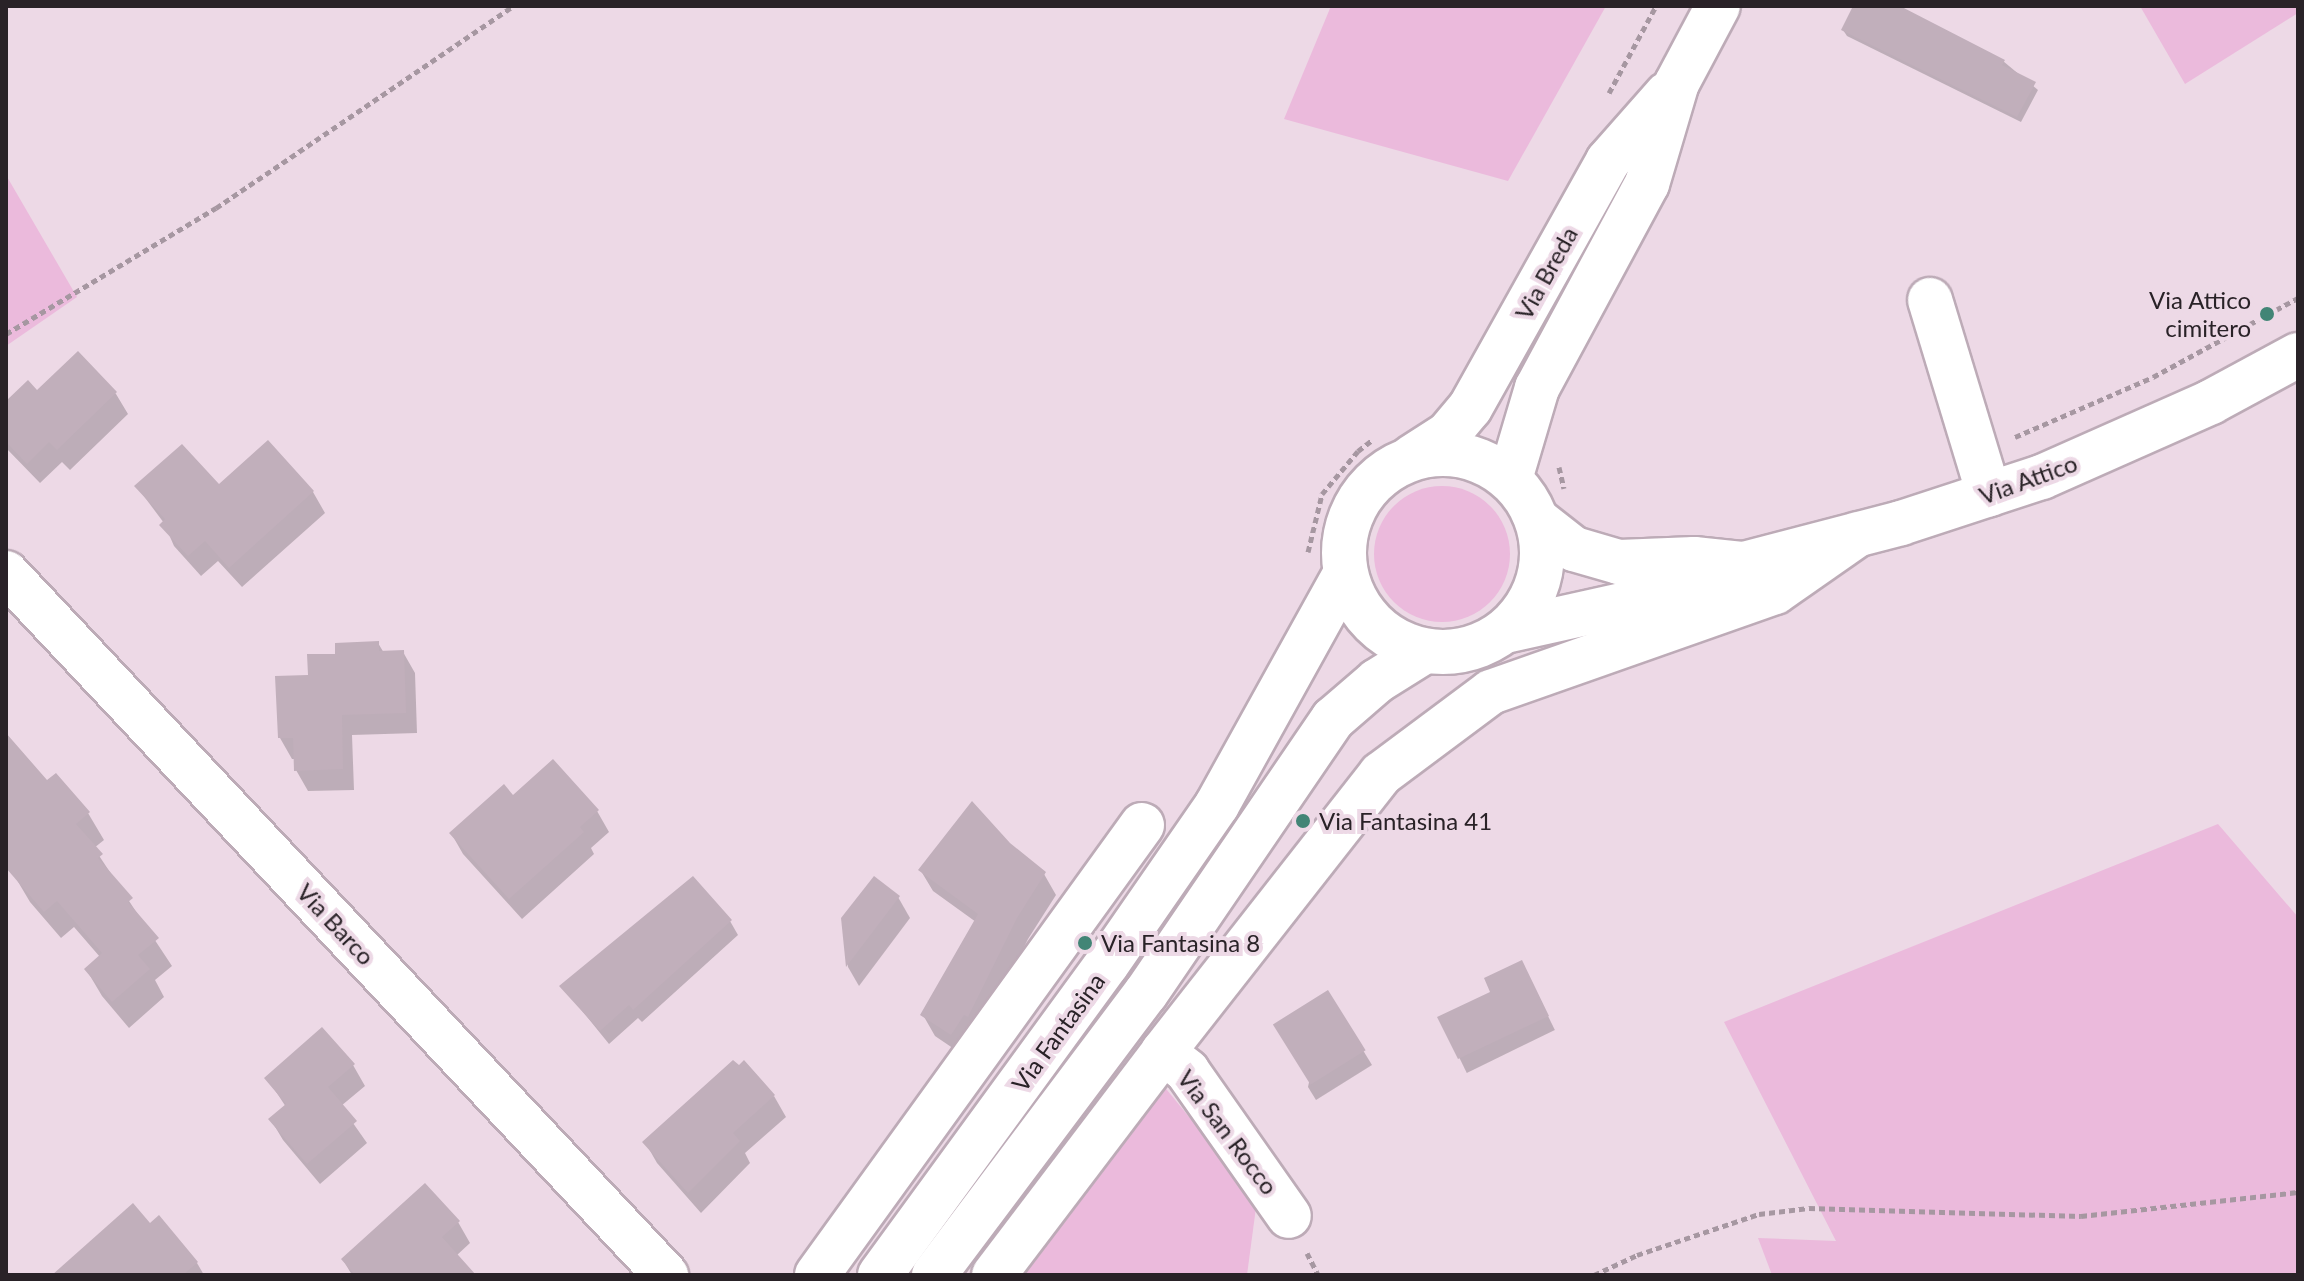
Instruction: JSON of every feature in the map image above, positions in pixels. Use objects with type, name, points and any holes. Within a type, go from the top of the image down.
[{"type":"street","name":"Via Breda","points":[[1510,479],[1537,388],[1647,184],[1677,83],[1718,6]]},
{"type":"street","name":"Via Breda","points":[[1397,445],[1473,458],[1510,479],[1528,501],[1552,507],[1542,564],[1530,601],[1505,631],[1459,651],[1425,651],[1393,640],[1360,609],[1326,564],[1371,483],[1397,445],[1448,434],[1470,408],[1608,161],[1677,83]]},
{"type":"street","points":[[1930,300],[1983,474]]},
{"type":"street","name":"Via Attico","points":[[1505,631],[1704,587],[1744,564],[1858,534],[1983,474],[2042,477],[2211,402],[2298,355]]},
{"type":"street","name":"Via Attico","points":[[1552,507],[1574,549],[1619,562],[1694,559],[1744,564]]},
{"type":"street","points":[[994,1275],[1163,1052],[1381,774],[1491,692],[1775,592],[1858,534]]},
{"type":"street","name":"Via Fantasina","points":[[880,1275],[1107,964],[1217,805],[1326,564]]},
{"type":"street","name":"Via Barco","points":[[6,573],[666,1275]]},
{"type":"street","name":"Via Fantasina","points":[[934,1275],[1146,993],[1333,719],[1377,681],[1425,651]]},
{"type":"street","points":[[817,1275],[1142,825]]},
{"type":"street","name":"Via San Rocco","points":[[1163,1052],[1187,1071],[1289,1216]]},
{"type":"path","points":[[6,334],[216,208],[513,6]]},
{"type":"path","points":[[1602,104],[1656,6]]},
{"type":"path","points":[[1983,474],[2298,298]]},
{"type":"path","points":[[1326,564],[1322,494],[1358,451],[1397,445]]},
{"type":"path","points":[[1552,507],[1558,458]]},
{"type":"path","points":[[1594,1275],[1637,1255],[1759,1214],[1809,1208],[2081,1216],[2298,1192]]},
{"type":"shaded area","points":[[1331,6],[1606,6],[1508,181],[1284,119]]},
{"type":"shaded area","points":[[2140,6],[2298,6],[2298,13],[2185,84]]},
{"type":"shaded area","points":[[6,175],[77,297],[6,346]]},
{"type":"shaded area","points":[[1442,486],[1468,491],[1490,506],[1505,528],[1510,554],[1505,580],[1490,602],[1468,617],[1442,622],[1416,617],[1394,602],[1379,580],[1374,554],[1379,528],[1394,506],[1416,491]]},
{"type":"shaded area","points":[[2218,824],[2298,917],[2298,1275],[1772,1275],[1758,1238],[1836,1241],[1724,1022]]},
{"type":"shaded area","points":[[1158,1079],[1257,1200],[1247,1275],[1013,1275]]},
{"type":"building","points":[[1853,6],[1900,6],[2005,60],[2002,65],[2036,82],[2017,117],[1841,30]]},
{"type":"building","points":[[78,351],[117,392],[57,450],[49,442],[27,464],[6,442],[6,401],[28,380],[37,390]]},
{"type":"building","points":[[268,440],[314,491],[229,568],[205,541],[188,556],[159,525],[165,519],[134,486],[182,444],[219,484]]},
{"type":"building","points":[[379,641],[379,651],[404,650],[406,713],[342,715],[343,769],[294,771],[293,738],[278,738],[275,676],[308,675],[307,654],[335,654],[335,643]]},
{"type":"building","points":[[6,733],[47,780],[56,773],[90,812],[76,824],[103,854],[98,858],[133,898],[128,902],[159,938],[138,955],[150,969],[112,1002],[84,969],[102,953],[57,901],[44,912],[6,868]]},
{"type":"building","points":[[553,759],[599,810],[580,827],[584,832],[509,899],[449,833],[504,784],[513,795]]},
{"type":"building","points":[[972,801],[1010,843],[1046,872],[1017,918],[968,1017],[964,1015],[951,1035],[920,1015],[978,914],[918,870]]},
{"type":"building","points":[[693,876],[732,920],[633,1010],[629,1005],[600,1031],[559,986]]},
{"type":"building","points":[[874,876],[900,896],[846,967],[841,918]]},
{"type":"building","points":[[1522,960],[1549,1016],[1458,1059],[1437,1017],[1490,992],[1484,978]]},
{"type":"building","points":[[1328,990],[1366,1050],[1311,1085],[1273,1024]]},
{"type":"building","points":[[322,1027],[355,1064],[328,1087],[357,1121],[307,1164],[268,1119],[286,1104],[264,1078]]},
{"type":"building","points":[[733,1060],[739,1065],[744,1060],[775,1095],[733,1133],[740,1141],[688,1193],[642,1142]]},
{"type":"building","points":[[425,1183],[460,1221],[442,1237],[476,1275],[355,1275],[341,1259]]},
{"type":"building","points":[[133,1203],[150,1223],[159,1215],[198,1262],[183,1275],[52,1275]]},
{"type":"place","name":"Via Attico cimitero","points":[[2267,314]]},
{"type":"place","name":"Via Fantasina 41","points":[[1303,821]]},
{"type":"place","name":"Via Fantasina 8","points":[[1085,943]]}]
